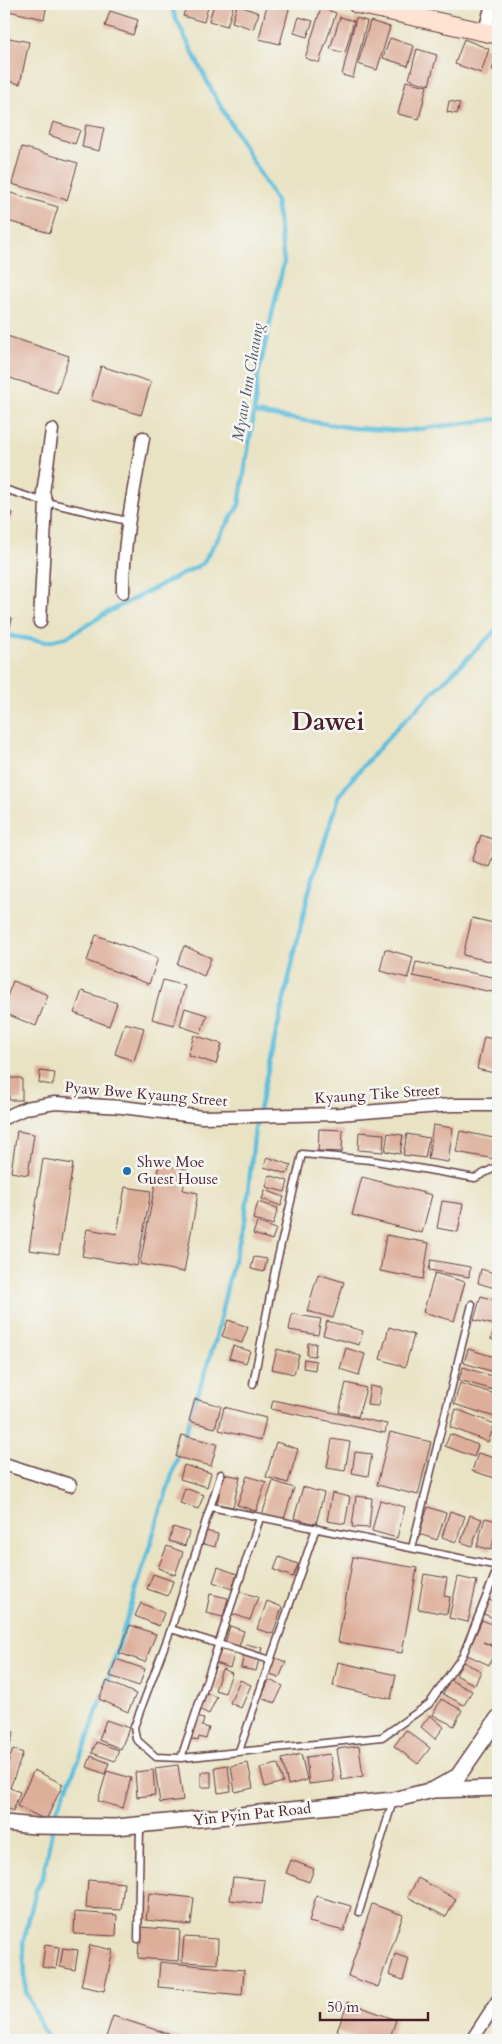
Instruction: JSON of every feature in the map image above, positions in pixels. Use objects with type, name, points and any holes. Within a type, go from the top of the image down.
[{"type":"main road","points":[[357,4],[492,33]]},
{"type":"street","points":[[492,4],[492,33]]},
{"type":"street","points":[[40,622],[46,502],[43,493],[52,430]]},
{"type":"street","points":[[123,592],[123,564],[127,521],[144,438]]},
{"type":"street","name":"Pyaw Bwe Kyaung Street","points":[[4,1118],[26,1108],[55,1103],[122,1106],[202,1117],[257,1117]]},
{"type":"street","name":"Kyaung Tike Street","points":[[257,1117],[339,1114],[452,1105],[498,1105]]},
{"type":"street","points":[[4,1464],[70,1485]]},
{"type":"street","points":[[433,1790],[458,1776],[498,1718]]},
{"type":"street","name":"Yin Pyin Pat Road","points":[[4,1823],[35,1826],[140,1826],[394,1800],[433,1790],[498,1788]]},
{"type":"street","points":[[472,2040],[498,2000]]},
{"type":"lane","points":[[4,489],[46,502],[127,521]]},
{"type":"lane","points":[[253,1384],[275,1270],[302,1154],[370,1160],[475,1178],[498,1166]]},
{"type":"lane","points":[[412,1548],[472,1304]]},
{"type":"lane","points":[[211,1507],[498,1567],[463,1655],[429,1704],[382,1737],[181,1758],[156,1757],[136,1739],[134,1727],[171,1629],[221,1474]]},
{"type":"lane","points":[[181,1758],[260,1518]]},
{"type":"lane","points":[[239,1751],[316,1528]]},
{"type":"lane","points":[[171,1629],[270,1660]]},
{"type":"lane","points":[[359,1912],[394,1800]]},
{"type":"lane","points":[[138,1939],[140,1826]]},
{"type":"building","points":[[4,4],[47,4],[44,19],[4,10]]},
{"type":"building","points":[[168,4],[184,4],[182,10],[168,6]]},
{"type":"building","points":[[187,4],[209,4],[204,22],[183,16]]},
{"type":"building","points":[[214,4],[234,4],[227,26],[209,21]]},
{"type":"building","points":[[267,4],[290,5],[280,44],[259,39]]},
{"type":"building","points":[[237,5],[259,13],[253,29],[232,22]]},
{"type":"building","points":[[321,8],[336,13],[319,63],[305,58]]},
{"type":"building","points":[[110,11],[138,20],[133,35],[105,26]]},
{"type":"building","points":[[299,17],[313,21],[307,37],[294,33]]},
{"type":"building","points":[[340,17],[354,21],[345,53],[330,49]]},
{"type":"building","points":[[356,18],[367,21],[353,78],[342,75]]},
{"type":"building","points":[[370,21],[390,27],[377,70],[358,64]]},
{"type":"building","points":[[4,37],[29,42],[20,84],[4,80]]},
{"type":"building","points":[[390,38],[414,46],[408,66],[383,58]]},
{"type":"building","points":[[464,39],[489,49],[481,73],[455,64]]},
{"type":"building","points":[[417,49],[437,55],[429,85],[409,79]]},
{"type":"building","points":[[498,51],[498,72],[492,70]]},
{"type":"building","points":[[406,81],[427,86],[419,119],[398,114]]},
{"type":"building","points":[[449,101],[460,103],[457,114],[447,112]]},
{"type":"building","points":[[53,122],[80,130],[75,144],[49,135]]},
{"type":"building","points":[[86,125],[104,128],[99,151],[82,147]]},
{"type":"building","points":[[22,147],[78,163],[67,200],[12,184]]},
{"type":"building","points":[[4,191],[58,207],[50,233],[4,220]]},
{"type":"building","points":[[4,335],[69,356],[57,393],[4,376]]},
{"type":"building","points":[[101,366],[151,382],[141,415],[91,400]]},
{"type":"building","points":[[4,510],[13,513],[7,529],[4,528]]},
{"type":"building","points":[[4,616],[12,618],[8,635],[4,634]]},
{"type":"building","points":[[481,835],[498,841],[489,867],[472,861]]},
{"type":"building","points":[[472,918],[498,924],[498,963],[463,955]]},
{"type":"building","points":[[96,935],[158,958],[149,984],[87,961]]},
{"type":"building","points":[[184,946],[211,958],[204,976],[177,964]]},
{"type":"building","points":[[385,949],[413,957],[408,978],[380,971]]},
{"type":"building","points":[[416,962],[498,978],[497,993],[413,976]]},
{"type":"building","points":[[163,980],[185,986],[174,1025],[152,1019]]},
{"type":"building","points":[[13,981],[48,995],[36,1026],[4,1013],[4,1004]]},
{"type":"building","points":[[82,991],[117,1003],[109,1026],[74,1013]]},
{"type":"building","points":[[185,1008],[207,1015],[201,1033],[180,1026]]},
{"type":"building","points":[[125,1023],[144,1028],[134,1061],[115,1054]]},
{"type":"building","points":[[194,1035],[222,1044],[216,1064],[188,1055]]},
{"type":"building","points":[[484,1037],[498,1040],[498,1074],[477,1069]]},
{"type":"building","points":[[40,1071],[55,1073],[53,1085],[39,1083]]},
{"type":"building","points":[[9,1078],[22,1078],[22,1100],[9,1100]]},
{"type":"building","points":[[433,1125],[453,1128],[448,1162],[428,1159]]},
{"type":"building","points":[[319,1129],[343,1130],[342,1152],[318,1151]]},
{"type":"building","points":[[17,1131],[34,1134],[28,1175],[11,1172]]},
{"type":"building","points":[[460,1131],[498,1139],[495,1159],[456,1152]]},
{"type":"building","points":[[359,1132],[384,1134],[383,1152],[358,1150]]},
{"type":"building","points":[[388,1133],[403,1135],[400,1154],[385,1151]]},
{"type":"building","points":[[407,1134],[429,1138],[425,1158],[403,1155]]},
{"type":"building","points":[[267,1157],[291,1165],[287,1174],[264,1167]]},
{"type":"building","points":[[43,1159],[73,1164],[59,1254],[29,1250]]},
{"type":"building","points":[[159,1164],[187,1169],[183,1190],[198,1193],[184,1272],[140,1264]]},
{"type":"building","points":[[269,1175],[288,1181],[285,1192],[266,1187]]},
{"type":"building","points":[[362,1177],[432,1195],[422,1233],[352,1215]]},
{"type":"building","points":[[125,1187],[151,1191],[137,1266],[82,1256],[87,1229],[117,1234]]},
{"type":"building","points":[[265,1190],[284,1197],[281,1206],[262,1199]]},
{"type":"building","points":[[442,1201],[463,1204],[458,1232],[437,1228]]},
{"type":"building","points":[[258,1202],[278,1208],[273,1225],[253,1219]]},
{"type":"building","points":[[257,1222],[276,1229],[272,1240],[253,1234]]},
{"type":"building","points":[[386,1235],[429,1243],[423,1279],[380,1271]]},
{"type":"building","points":[[254,1257],[267,1259],[264,1272],[251,1269]]},
{"type":"building","points":[[431,1260],[470,1267],[469,1277],[429,1270]]},
{"type":"building","points":[[481,1269],[498,1274],[498,1289],[478,1283]]},
{"type":"building","points":[[435,1273],[465,1282],[454,1321],[423,1312]]},
{"type":"building","points":[[318,1274],[344,1282],[333,1318],[307,1311]]},
{"type":"building","points":[[481,1296],[498,1301],[498,1341],[491,1339],[495,1325],[474,1320]]},
{"type":"building","points":[[292,1314],[321,1319],[318,1335],[289,1330]]},
{"type":"building","points":[[228,1320],[248,1327],[242,1343],[222,1336]]},
{"type":"building","points":[[327,1321],[363,1331],[359,1345],[323,1335]]},
{"type":"building","points":[[389,1327],[414,1335],[405,1367],[380,1359]]},
{"type":"building","points":[[308,1343],[316,1343],[315,1356],[307,1355]]},
{"type":"building","points":[[233,1346],[250,1351],[246,1363],[229,1358]]},
{"type":"building","points":[[346,1348],[365,1354],[359,1375],[340,1369]]},
{"type":"building","points":[[277,1349],[299,1355],[294,1374],[272,1369]]},
{"type":"building","points":[[468,1349],[498,1358],[497,1373],[464,1363]]},
{"type":"building","points":[[304,1359],[316,1361],[315,1370],[303,1368]]},
{"type":"building","points":[[463,1367],[498,1378],[497,1391],[459,1380]]},
{"type":"building","points":[[346,1383],[366,1388],[358,1417],[339,1412]]},
{"type":"building","points":[[460,1383],[498,1395],[498,1418],[454,1404]]},
{"type":"building","points":[[370,1386],[381,1388],[378,1406],[367,1405]]},
{"type":"building","points":[[195,1399],[221,1406],[215,1428],[189,1421]]},
{"type":"building","points":[[273,1400],[387,1424],[385,1433],[271,1409]]},
{"type":"building","points":[[224,1407],[266,1418],[261,1440],[219,1430]]},
{"type":"building","points":[[456,1409],[495,1424],[488,1442],[450,1427]]},
{"type":"building","points":[[390,1432],[431,1442],[418,1495],[377,1485]]},
{"type":"building","points":[[450,1434],[478,1445],[474,1457],[445,1446]]},
{"type":"building","points":[[182,1435],[217,1444],[211,1466],[176,1457]]},
{"type":"building","points":[[332,1439],[350,1442],[345,1471],[327,1468]]},
{"type":"building","points":[[276,1442],[298,1449],[288,1483],[266,1477]]},
{"type":"building","points":[[355,1452],[372,1454],[368,1476],[352,1473]]},
{"type":"building","points":[[478,1453],[498,1459],[498,1479],[472,1471]]},
{"type":"building","points":[[184,1465],[211,1473],[207,1487],[180,1479]]},
{"type":"building","points":[[223,1474],[240,1477],[233,1507],[217,1504]]},
{"type":"building","points":[[247,1476],[266,1482],[256,1511],[237,1505]]},
{"type":"building","points":[[273,1481],[294,1488],[283,1522],[262,1515]]},
{"type":"building","points":[[303,1487],[324,1493],[316,1524],[294,1518]]},
{"type":"building","points":[[185,1488],[204,1495],[198,1509],[180,1503]]},
{"type":"building","points":[[332,1493],[350,1497],[345,1524],[327,1521]]},
{"type":"building","points":[[356,1496],[372,1498],[369,1528],[352,1527]]},
{"type":"building","points":[[380,1500],[405,1507],[397,1538],[372,1531]]},
{"type":"building","points":[[428,1507],[446,1513],[437,1540],[419,1534]]},
{"type":"building","points":[[450,1511],[465,1516],[456,1542],[442,1537]]},
{"type":"building","points":[[470,1515],[482,1519],[472,1546],[461,1542]]},
{"type":"building","points":[[485,1518],[498,1521],[491,1550],[477,1546]]},
{"type":"building","points":[[173,1527],[189,1532],[185,1546],[169,1541]]},
{"type":"building","points":[[205,1531],[218,1534],[215,1547],[201,1543]]},
{"type":"building","points":[[167,1546],[183,1552],[175,1575],[158,1568]]},
{"type":"building","points":[[279,1557],[298,1564],[293,1577],[274,1570]]},
{"type":"building","points":[[353,1557],[417,1568],[402,1653],[338,1642]]},
{"type":"building","points":[[218,1567],[237,1574],[232,1589],[213,1582]]},
{"type":"building","points":[[153,1574],[173,1581],[168,1596],[147,1589]]},
{"type":"building","points":[[424,1574],[447,1578],[444,1596],[450,1597],[447,1614],[418,1609]]},
{"type":"building","points":[[458,1577],[477,1581],[468,1622],[449,1618]]},
{"type":"building","points":[[238,1591],[258,1597],[250,1620],[230,1613]]},
{"type":"building","points":[[210,1594],[228,1598],[223,1617],[206,1613]]},
{"type":"building","points":[[485,1598],[498,1604],[498,1620],[479,1612]]},
{"type":"building","points":[[267,1601],[282,1607],[273,1634],[257,1629]]},
{"type":"building","points":[[141,1603],[164,1613],[159,1626],[135,1616]]},
{"type":"building","points":[[482,1620],[498,1627],[498,1647],[483,1642],[496,1648],[489,1665],[463,1653],[471,1636],[474,1638]]},
{"type":"building","points":[[130,1625],[156,1634],[145,1662],[119,1653]]},
{"type":"building","points":[[230,1626],[244,1631],[239,1647],[225,1643]]},
{"type":"building","points":[[246,1644],[262,1648],[256,1671],[241,1668]]},
{"type":"building","points":[[222,1648],[235,1652],[230,1668],[216,1663]]},
{"type":"building","points":[[273,1657],[286,1662],[279,1678],[267,1674]]},
{"type":"building","points":[[116,1659],[145,1669],[139,1686],[110,1676]]},
{"type":"building","points":[[338,1662],[396,1675],[391,1699],[333,1686]]},
{"type":"building","points":[[463,1662],[481,1671],[475,1685],[456,1675]]},
{"type":"building","points":[[222,1669],[232,1673],[225,1693],[215,1690]]},
{"type":"building","points":[[240,1680],[251,1685],[241,1708],[230,1703]]},
{"type":"building","points":[[269,1680],[283,1686],[275,1703],[261,1698]]},
{"type":"building","points":[[450,1680],[472,1691],[464,1705],[443,1694]]},
{"type":"building","points":[[107,1681],[136,1694],[128,1712],[99,1699]]},
{"type":"building","points":[[206,1693],[217,1697],[209,1714],[199,1709]]},
{"type":"building","points":[[441,1699],[462,1710],[454,1726],[433,1715]]},
{"type":"building","points":[[430,1715],[444,1727],[435,1739],[421,1727]]},
{"type":"building","points":[[195,1717],[204,1719],[202,1726],[209,1728],[206,1739],[199,1737],[198,1741],[189,1738]]},
{"type":"building","points":[[106,1720],[129,1728],[121,1749],[99,1740]]},
{"type":"building","points":[[4,1729],[14,1732],[4,1763]]},
{"type":"building","points":[[406,1730],[430,1748],[418,1764],[394,1746]]},
{"type":"building","points":[[96,1742],[119,1750],[115,1761],[92,1753]]},
{"type":"building","points":[[359,1746],[363,1776],[342,1780],[337,1749]]},
{"type":"building","points":[[13,1749],[23,1753],[10,1788],[20,1792],[13,1811],[4,1807],[4,1773]]},
{"type":"building","points":[[301,1754],[307,1780],[288,1785],[282,1759]]},
{"type":"building","points":[[330,1754],[334,1781],[309,1784],[306,1757]]},
{"type":"building","points":[[91,1756],[109,1763],[105,1774],[87,1767]]},
{"type":"building","points":[[248,1763],[253,1788],[235,1792],[231,1766]]},
{"type":"building","points":[[278,1764],[283,1782],[265,1787],[260,1768]]},
{"type":"building","points":[[178,1765],[183,1800],[160,1803],[155,1768]]},
{"type":"building","points":[[228,1765],[231,1791],[218,1793],[215,1767]]},
{"type":"building","points":[[34,1770],[63,1784],[46,1820],[17,1806]]},
{"type":"building","points":[[153,1770],[155,1795],[137,1797],[135,1772]]},
{"type":"building","points":[[107,1771],[131,1778],[123,1808],[98,1801]]},
{"type":"building","points":[[201,1772],[211,1772],[211,1787],[201,1787]]},
{"type":"building","points":[[291,1860],[314,1869],[309,1882],[286,1873]]},
{"type":"building","points":[[233,1877],[265,1880],[262,1904],[230,1900]]},
{"type":"building","points":[[418,1878],[456,1899],[446,1917],[408,1897]]},
{"type":"building","points":[[88,1880],[124,1883],[121,1910],[86,1908]]},
{"type":"building","points":[[149,1893],[194,1898],[191,1925],[146,1920]]},
{"type":"building","points":[[316,1896],[351,1906],[344,1931],[309,1922]]},
{"type":"building","points":[[372,1904],[403,1915],[378,1987],[348,1976]]},
{"type":"building","points":[[75,1912],[117,1915],[116,1936],[74,1934]]},
{"type":"building","points":[[140,1927],[180,1930],[178,1961],[138,1958]]},
{"type":"building","points":[[184,1937],[218,1939],[217,1964],[182,1962]]},
{"type":"building","points":[[45,1945],[59,1947],[56,1969],[42,1967]]},
{"type":"building","points":[[90,1945],[113,1950],[104,1991],[81,1986]]},
{"type":"building","points":[[63,1948],[78,1950],[75,1970],[60,1967]]},
{"type":"building","points":[[395,1954],[409,1959],[403,1980],[389,1975]]},
{"type":"building","points":[[160,1962],[244,1970],[242,1995],[158,1987]]},
{"type":"building","points":[[348,2002],[396,2020],[389,2040],[363,2040],[337,2031]]},
{"type":"building","points":[[113,2016],[187,2040],[105,2040]]},
{"type":"waterway","name":"Myaw Inn Chaung","points":[[4,635],[47,642],[67,637],[108,612],[202,564],[239,505],[254,413],[257,380],[284,262],[276,201],[212,91],[175,17],[171,4]]},
{"type":"waterway","points":[[254,413],[354,428],[403,431],[498,419]]},
{"type":"waterway","points":[[183,1440],[216,1338],[228,1282],[245,1220],[255,1128],[309,891],[339,796],[396,729],[498,628]]},
{"type":"waterway","points":[[106,1686],[179,1452]]},
{"type":"waterway","points":[[48,2040],[26,1992],[23,1943],[36,1890],[43,1876],[55,1814],[87,1741],[102,1695]]},
{"type":"place","name":"Shwe Moe Guest House","points":[[127,1171]]},
{"type":"district","name":"Dawei","points":[[328,721]]}]
